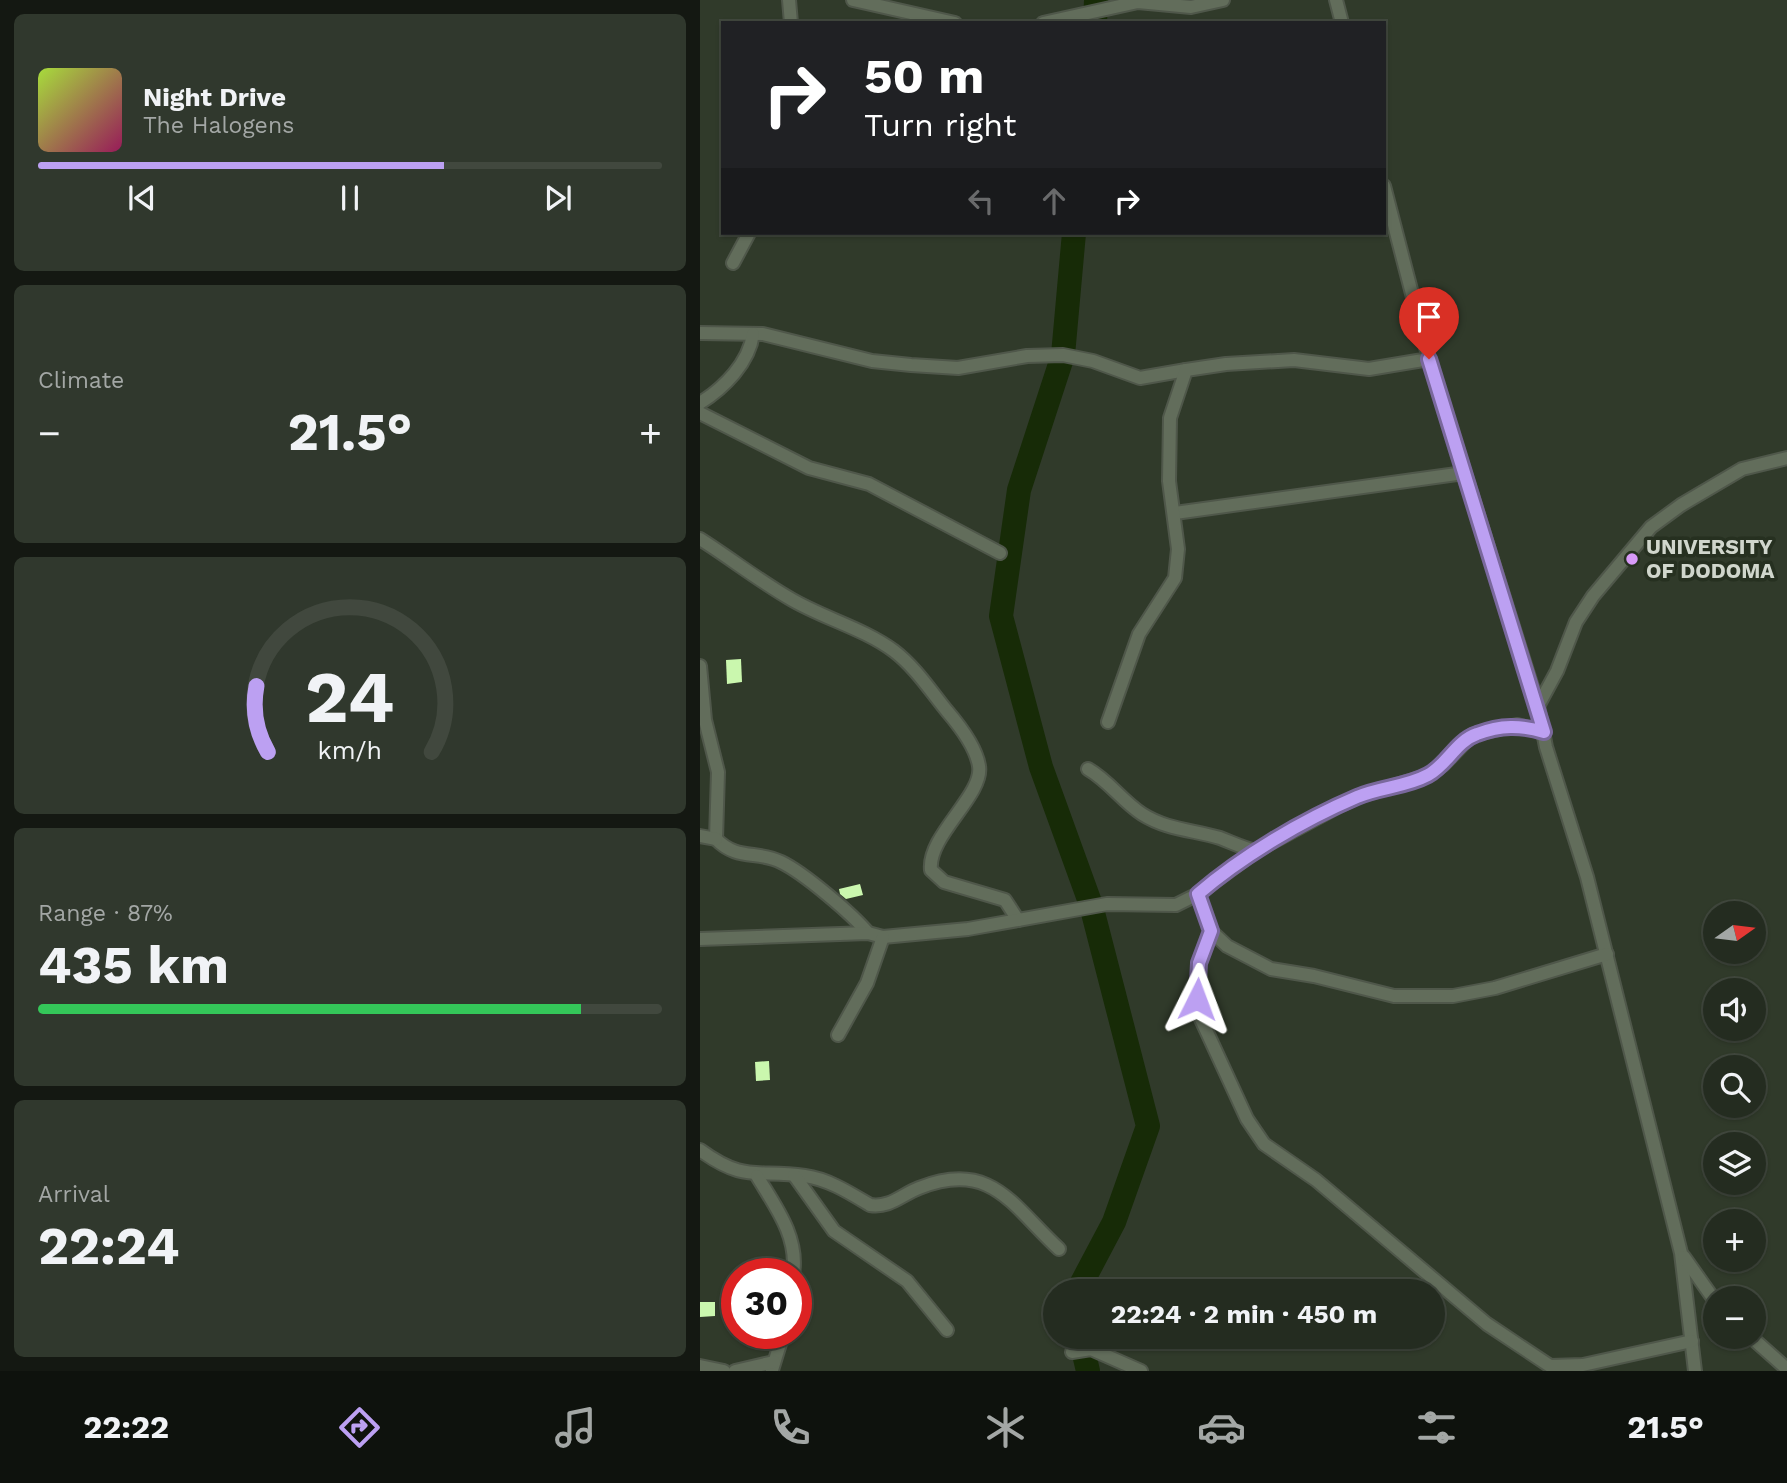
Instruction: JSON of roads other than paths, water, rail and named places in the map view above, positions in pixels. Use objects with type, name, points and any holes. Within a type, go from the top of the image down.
[{"type":"street","points":[[789,0],[791,21]]},
{"type":"street","points":[[853,0],[946,21]]},
{"type":"street","points":[[1052,21],[1138,2],[1191,7],[1223,0]]},
{"type":"street","points":[[1336,0],[1341,21]]},
{"type":"street","points":[[1386,194],[1429,359],[1538,706],[1546,747],[1587,877],[1682,1254],[1695,1371]]},
{"type":"street","points":[[733,263],[748,235]]},
{"type":"street","points":[[700,333],[753,334],[781,338],[873,361],[958,368],[1027,356],[1063,355],[1093,361],[1140,378],[1226,364],[1294,360],[1369,369],[1429,359]]},
{"type":"street","points":[[700,403],[718,391],[740,366],[753,334]]},
{"type":"street","points":[[1108,723],[1139,634],[1175,578],[1178,548],[1169,481],[1170,418],[1186,370]]},
{"type":"street","points":[[700,413],[809,468],[869,484],[1000,553]]},
{"type":"street","points":[[1538,706],[1576,622],[1593,596],[1651,527],[1681,505],[1742,469],[1787,458]]},
{"type":"street","points":[[1175,513],[1464,473]]},
{"type":"street","points":[[700,539],[790,599],[873,639],[912,667],[954,719],[979,764],[979,777],[975,788],[940,841],[930,863],[931,870],[944,882],[1004,900],[1018,920]]},
{"type":"street","points":[[700,666],[705,720],[718,772],[716,839]]},
{"type":"street","points":[[700,939],[868,933],[883,937],[1018,920],[1099,905],[1175,905],[1198,894],[1256,851],[1360,796],[1427,776],[1443,765],[1472,735],[1517,725],[1544,732]]},
{"type":"street","points":[[1088,768],[1144,815],[1183,832],[1220,838],[1236,847],[1256,851]]},
{"type":"street","points":[[700,836],[716,839],[736,853],[772,858],[787,866],[853,915],[868,933]]},
{"type":"street","points":[[1198,894],[1211,931],[1227,946],[1271,970],[1314,976],[1394,996],[1453,996],[1495,988],[1606,954]]},
{"type":"street","points":[[1211,931],[1199,963],[1200,1017],[1241,1107],[1264,1144],[1316,1180],[1487,1324],[1550,1366],[1583,1365],[1692,1341]]},
{"type":"street","points":[[838,1035],[867,983],[883,937]]},
{"type":"street","points":[[700,1150],[721,1165],[757,1176],[794,1175],[822,1180],[878,1207],[888,1205],[924,1186],[972,1179],[1007,1195],[1030,1223],[1059,1249]]},
{"type":"street","points":[[794,1175],[834,1231],[907,1281],[947,1330]]},
{"type":"street","points":[[757,1176],[790,1236],[794,1258]]},
{"type":"street","points":[[1682,1254],[1704,1286]]},
{"type":"street","points":[[735,1371],[773,1366],[778,1349]]},
{"type":"street","points":[[1072,1352],[1086,1349],[1141,1371]]},
{"type":"street","points":[[1764,1349],[1787,1369]]},
{"type":"street","points":[[700,1366],[724,1371]]},
{"type":"waterway","points":[[1095,21],[1096,0]]},
{"type":"waterway","points":[[1074,235],[1063,355],[1019,490],[1001,616],[1041,767],[1091,905],[1148,1126],[1114,1222],[1084,1279]]},
{"type":"waterway","points":[[1083,1349],[1088,1371]]},
{"type":"place","name":"UNIVERSITY OF DODOMA","points":[[1632,559]]}]
